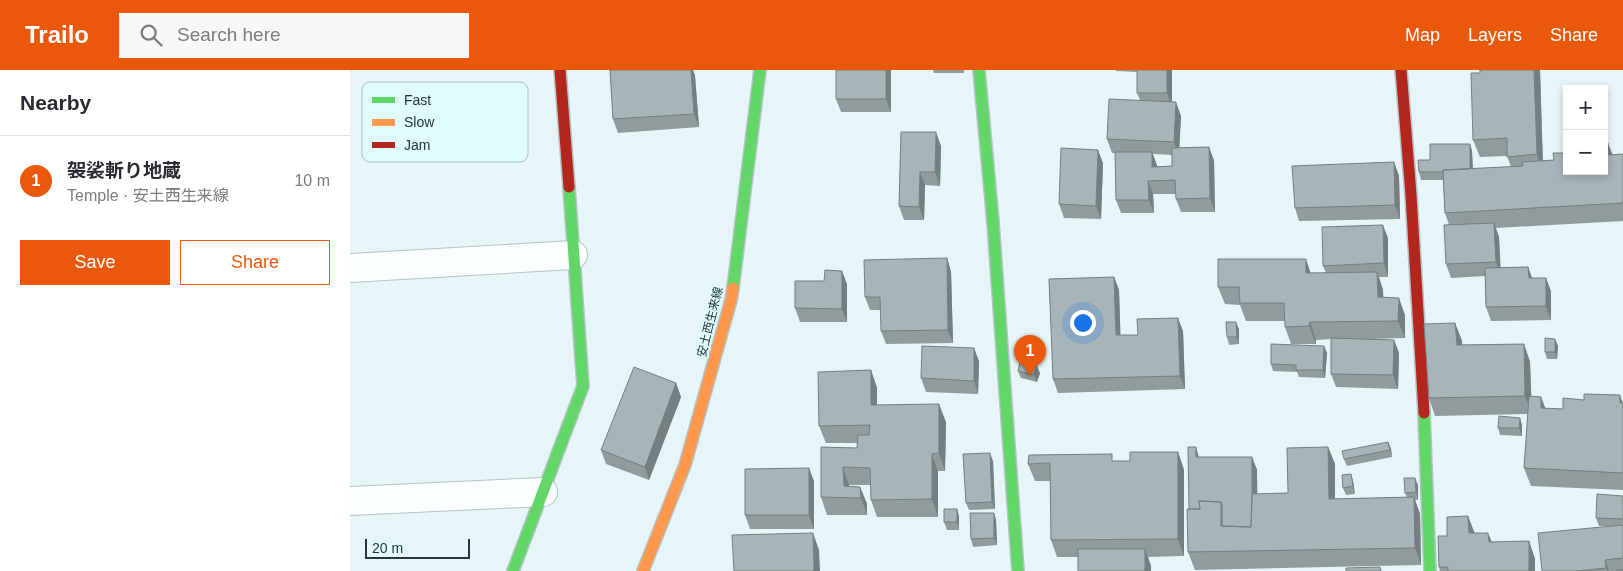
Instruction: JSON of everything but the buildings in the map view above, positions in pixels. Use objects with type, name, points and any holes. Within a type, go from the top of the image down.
[{"type":"street","points":[[513,571],[583,386],[560,70]]},
{"type":"street","name":"安土西生来線","points":[[644,571],[685,465],[731,300],[760,70]]},
{"type":"street","points":[[979,70],[993,222],[1018,571]]},
{"type":"street","points":[[1402,70],[1425,433],[1430,571]]},
{"type":"street","points":[[350,268],[573,255]]},
{"type":"street","points":[[350,501],[543,492]]},
{"type":"traffic: fast","points":[[733,288],[760,70]]},
{"type":"traffic: fast","points":[[979,70],[993,222],[1018,571]]},
{"type":"traffic: fast","points":[[513,571],[583,386],[569,187]]},
{"type":"traffic: fast","points":[[1424,413],[1430,571]]},
{"type":"traffic: slow","points":[[643,571],[685,465],[733,288]]},
{"type":"traffic: jam","points":[[560,70],[569,187]]},
{"type":"traffic: jam","points":[[1401,70],[1411,195],[1424,413]]},
{"type":"place","name":"袈裟斬り地蔵","points":[[1030,376]]}]
